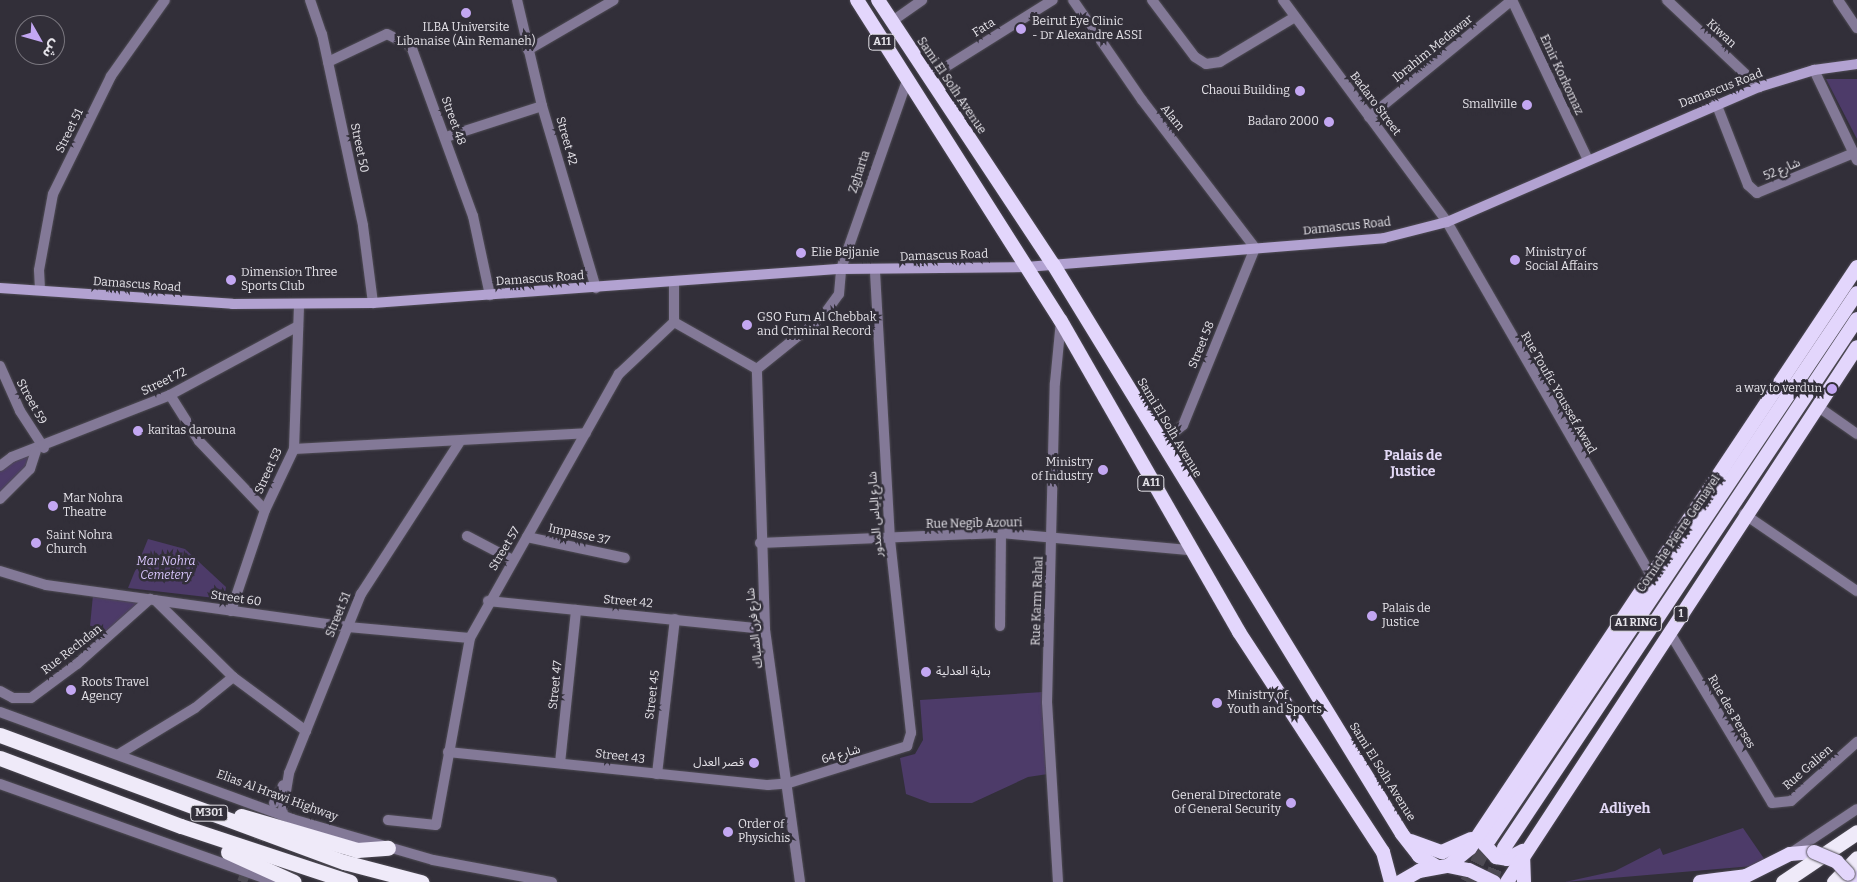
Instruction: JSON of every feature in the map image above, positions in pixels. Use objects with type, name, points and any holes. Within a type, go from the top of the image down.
[{"type":"highway","name":"A11","points":[[857,0],[906,84],[1061,321],[1188,550],[1378,844],[1388,863],[1391,882]]},
{"type":"highway","name":"Sami El Solh Avenue","points":[[878,0],[1053,264],[1402,834],[1419,856],[1442,866]]},
{"type":"highway","points":[[1400,882],[1463,856],[1701,497],[1852,288],[1857,267]]},
{"type":"highway","name":"Corniche Pierre Gemayel","points":[[1504,848],[1788,410],[1852,288]]},
{"type":"highway","name":"Corniche Pierre Gemayel","points":[[1489,840],[1788,410],[1857,319]]},
{"type":"highway","points":[[1701,497],[1857,343]]},
{"type":"highway","name":"1","points":[[1507,882],[1526,849],[1670,633],[1744,514],[1857,347]]},
{"type":"highway","points":[[1744,514],[1788,410]]},
{"type":"highway","name":"M301","points":[[0,735],[344,862],[421,882]]},
{"type":"highway","name":"M301","points":[[0,758],[181,826],[350,882]]},
{"type":"highway","points":[[218,816],[250,817],[357,850],[388,848]]},
{"type":"highway","points":[[1402,834],[1429,850],[1449,851],[1463,846],[1485,824]]},
{"type":"highway","points":[[1485,824],[1484,844],[1496,857],[1507,859],[1526,849]]},
{"type":"highway","points":[[181,826],[215,847],[294,882]]},
{"type":"highway","points":[[1783,882],[1857,832]]},
{"type":"highway","points":[[1524,882],[1520,867],[1526,849]]},
{"type":"highway","points":[[1700,882],[1762,871],[1790,854],[1814,852],[1837,862],[1852,878]]},
{"type":"highway","points":[[1834,882],[1857,858]]},
{"type":"highway","points":[[1442,866],[1469,870],[1494,882]]},
{"type":"main road","name":"Damascus Road","points":[[0,288],[40,289],[141,299],[298,305],[373,303],[841,269],[875,271],[1026,267],[1384,238],[1447,222],[1716,103],[1759,87],[1814,70],[1857,64]]},
{"type":"street","name":"Street 51","points":[[40,289],[38,270],[53,194],[111,76],[165,0]]},
{"type":"street","name":"Street 50","points":[[310,0],[328,62],[363,226],[373,303]]},
{"type":"street","name":"Street 42","points":[[517,0],[542,106],[596,288]]},
{"type":"street","points":[[528,50],[614,0]]},
{"type":"street","points":[[891,22],[922,0]]},
{"type":"street","name":"Fata","points":[[928,78],[1053,0]]},
{"type":"street","name":"Alam","points":[[1073,0],[1142,100],[1256,248]]},
{"type":"street","points":[[1152,0],[1195,58],[1206,64],[1220,62],[1294,17]]},
{"type":"street","name":"Badaro Street","points":[[1283,0],[1447,222]]},
{"type":"street","name":"Ibrahim Medawar","points":[[1369,117],[1512,0]]},
{"type":"street","name":"Emir Korkomaz","points":[[1512,0],[1588,160]]},
{"type":"street","name":"Kiwan","points":[[1667,0],[1759,87]]},
{"type":"street","points":[[1838,0],[1857,28]]},
{"type":"street","name":"Street 48","points":[[328,62],[386,34],[406,42],[416,53],[473,216],[490,295]]},
{"type":"street","points":[[1814,70],[1855,156]]},
{"type":"street","name":"Zgharta","points":[[841,269],[890,120],[906,84]]},
{"type":"street","name":"شارع 52","points":[[1716,103],[1748,185],[1757,193],[1855,156]]},
{"type":"street","points":[[446,137],[542,106]]},
{"type":"street","name":"Rue Toufic Youssef Awad","points":[[1447,222],[1650,574]]},
{"type":"street","name":"Street 58","points":[[1161,443],[1183,425],[1256,248]]},
{"type":"street","points":[[674,281],[674,322],[757,369],[833,306],[840,294],[841,269]]},
{"type":"street","name":"شارع إلياس المدور","points":[[875,271],[890,540],[911,734],[901,751]]},
{"type":"street","name":"Street 53","points":[[231,611],[265,510],[294,449],[298,305]]},
{"type":"street","name":"Rue Karm Rahal","points":[[1058,882],[1047,702],[1053,537],[1055,384],[1061,321]]},
{"type":"street","name":"Street 57","points":[[388,820],[436,825],[470,638],[488,601],[527,537],[618,374],[674,322]]},
{"type":"street","name":"Street 72","points":[[0,466],[12,457],[40,449],[170,395],[298,326]]},
{"type":"street","name":"شارع فرن الشباك","points":[[757,369],[760,543],[765,629],[789,783],[800,882]]},
{"type":"street","name":"Street 59","points":[[1,371],[40,449]]},
{"type":"street","points":[[170,395],[199,441],[265,510]]},
{"type":"street","points":[[1817,406],[1857,434]]},
{"type":"street","points":[[294,449],[459,443],[586,433]]},
{"type":"street","name":"Street 51","points":[[282,814],[289,773],[348,627],[376,565],[459,443]]},
{"type":"street","points":[[0,499],[30,469],[40,449]]},
{"type":"street","points":[[1744,514],[1857,590]]},
{"type":"street","points":[[1000,626],[1001,533]]},
{"type":"street","name":"Rue Negib Azouri","points":[[760,543],[890,540],[1001,533],[1188,550]]},
{"type":"street","points":[[466,536],[513,560]]},
{"type":"street","name":"Impasse 37","points":[[527,537],[625,558]]},
{"type":"street","name":"Street 60","points":[[0,571],[46,585],[348,627],[470,638]]},
{"type":"street","points":[[153,600],[233,676],[306,731]]},
{"type":"street","name":"Rue Rechdan","points":[[0,691],[31,698],[78,664],[153,600]]},
{"type":"street","name":"Street 42","points":[[488,601],[765,629]]},
{"type":"street","name":"Street 47","points":[[560,763],[576,610]]},
{"type":"street","name":"Street 45","points":[[657,774],[675,619]]},
{"type":"street","name":"Rue des Perses","points":[[1670,633],[1772,803]]},
{"type":"street","points":[[119,754],[195,708],[233,676]]},
{"type":"street","name":"Elias Al Hrawi Highway","points":[[0,712],[282,814],[388,848],[433,860],[552,882]]},
{"type":"street","name":"Rue Galien","points":[[1772,803],[1791,801],[1857,742]]},
{"type":"street","name":"شارع 64","points":[[789,783],[901,751]]},
{"type":"street","name":"Street 43","points":[[448,752],[745,784],[789,783]]},
{"type":"street","points":[[274,803],[289,773]]},
{"type":"street","points":[[0,784],[274,882]]},
{"type":"street","points":[[1790,854],[1857,809]]},
{"type":"green space","points":[[1826,79],[1857,79],[1857,139]]},
{"type":"green space","points":[[24,452],[36,460],[0,499],[0,466]]},
{"type":"green space","name":"Mar Nohra Cemetery","points":[[148,539],[185,549],[226,587],[224,599],[128,588]]},
{"type":"green space","points":[[93,595],[149,600],[111,636],[90,626]]},
{"type":"green space","points":[[1043,692],[1048,774],[1028,777],[972,803],[930,803],[906,794],[900,758],[915,754],[923,740],[920,700]]},
{"type":"green space","points":[[1743,828],[1765,860],[1753,866],[1565,882],[1615,871],[1660,848],[1663,855]]},
{"type":"tunnel","points":[[242,882],[264,827]]},
{"type":"tunnel","points":[[1467,882],[1489,840]]},
{"type":"tunnel","points":[[1490,882],[1504,848]]},
{"type":"place","name":"ILBA Universite Libanaise (Ain Remaneh)","points":[[466,13]]},
{"type":"place","name":"Beirut Eye Clinic - Dr Alexandre ASSI","points":[[1021,29]]},
{"type":"place","name":"Chaoui Building","points":[[1300,91]]},
{"type":"place","name":"Smallville","points":[[1527,105]]},
{"type":"place","name":"Badaro 2000","points":[[1329,122]]},
{"type":"place","name":"Elie Bejjanie","points":[[801,253]]},
{"type":"place","name":"Ministry of Social Affairs","points":[[1515,260]]},
{"type":"place","name":"Dimension Three Sports Club","points":[[231,280]]},
{"type":"place","name":"GSO Furn Al Chebbak and Criminal Record","points":[[747,325]]},
{"type":"place","name":"a way to verdun","points":[[1832,389]]},
{"type":"place","name":"karitas darouna","points":[[138,431]]},
{"type":"place","name":"Ministry of Industry","points":[[1103,470]]},
{"type":"place","name":"Mar Nohra Theatre","points":[[53,506]]},
{"type":"place","name":"Saint Nohra Church","points":[[36,543]]},
{"type":"place","name":"Palais de Justice","points":[[1372,616]]},
{"type":"place","name":"بناية العدلية","points":[[926,672]]},
{"type":"place","name":"Roots Travel Agency","points":[[71,690]]},
{"type":"place","name":"Ministry of Youth and Sports","points":[[1217,703]]},
{"type":"place","name":"قصر العدل","points":[[754,763]]},
{"type":"place","name":"General Directorate of General Security","points":[[1291,803]]},
{"type":"place","name":"Order of Physichis","points":[[728,832]]},
{"type":"district","name":"Palais de Justice","points":[[1413,464]]},
{"type":"district","name":"Adliyeh","points":[[1625,809]]}]
